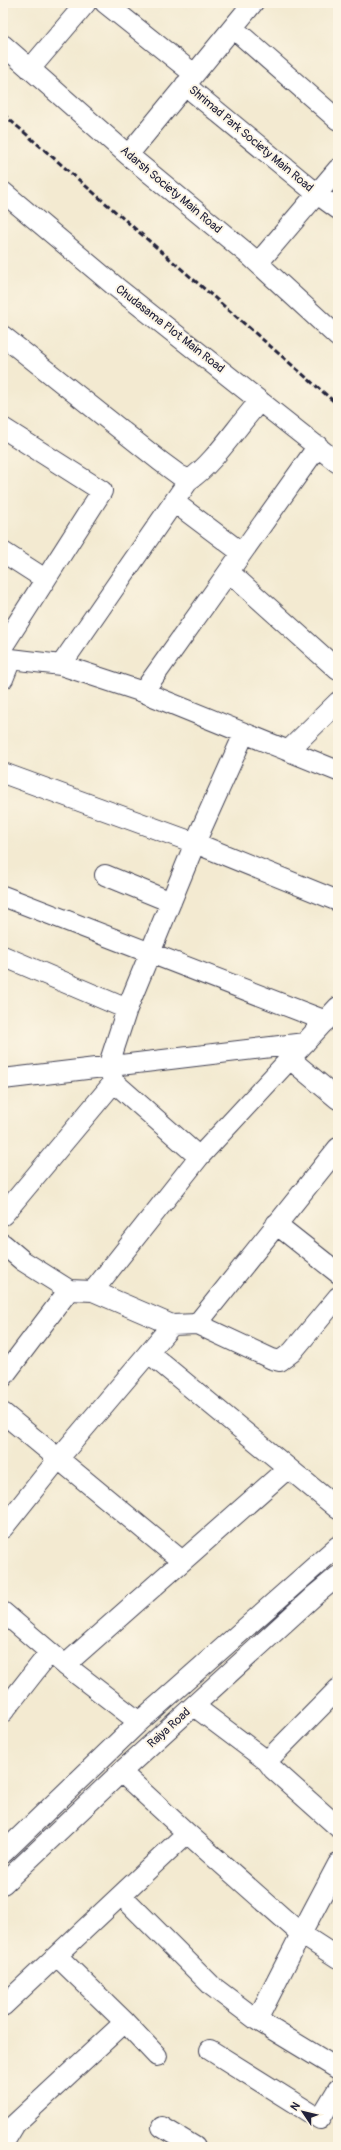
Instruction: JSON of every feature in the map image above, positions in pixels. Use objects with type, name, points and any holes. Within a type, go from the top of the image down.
[{"type":"street","points":[[30,69],[86,3]]},
{"type":"street","name":"Shrimad Park Society Main Road","points":[[105,3],[316,194],[338,209]]},
{"type":"street","points":[[128,155],[253,3]]},
{"type":"street","points":[[233,28],[338,120]]},
{"type":"street","name":"Adarsh Society Main Road","points":[[3,45],[128,155],[258,263],[338,337]]},
{"type":"street","name":"Shrimad Park Society Main Road","points":[[258,263],[338,169]]},
{"type":"street","name":"Chudasama Plot Main Road","points":[[3,192],[116,287],[338,463]]},
{"type":"street","points":[[3,336],[160,461],[189,480]]},
{"type":"street","points":[[61,666],[189,480],[201,472],[242,420],[260,401]]},
{"type":"street","points":[[3,428],[102,491],[45,579],[6,654],[3,679]]},
{"type":"street","points":[[143,692],[318,446]]},
{"type":"street","points":[[174,502],[242,553]]},
{"type":"street","points":[[3,552],[45,579]]},
{"type":"street","points":[[229,572],[338,670]]},
{"type":"street","points":[[6,654],[61,666],[143,692],[338,771]]},
{"type":"street","points":[[288,751],[338,702]]},
{"type":"street","points":[[3,1215],[111,1074],[127,1009],[195,843],[244,734]]},
{"type":"street","points":[[3,773],[195,843],[338,901]]},
{"type":"street","points":[[105,875],[171,902]]},
{"type":"street","points":[[3,896],[150,953],[332,1014],[199,1157],[93,1291]]},
{"type":"street","points":[[3,956],[127,1009]]},
{"type":"street","points":[[3,1079],[111,1074],[305,1043]]},
{"type":"street","points":[[290,1059],[338,1099]]},
{"type":"street","points":[[111,1074],[199,1157]]},
{"type":"street","points":[[197,1324],[338,1148]]},
{"type":"street","points":[[276,1224],[338,1273]]},
{"type":"street","points":[[3,1244],[23,1261],[69,1290],[93,1291],[172,1325],[197,1324],[272,1359],[280,1361],[292,1352],[338,1297]]},
{"type":"street","points":[[3,1377],[69,1290]]},
{"type":"street","points":[[3,1528],[59,1458],[172,1325]]},
{"type":"street","points":[[149,1353],[338,1509]]},
{"type":"street","points":[[3,1413],[59,1458],[182,1562]]},
{"type":"street","points":[[3,1712],[57,1659],[182,1562],[288,1468]]},
{"type":"street","name":"Raiya Road","points":[[3,1853],[139,1722],[338,1546]]},
{"type":"street","name":"Raiya Road","points":[[3,1884],[121,1772],[315,1594],[338,1576]]},
{"type":"street","points":[[5,1618],[139,1722]]},
{"type":"street","points":[[267,1760],[338,1689]]},
{"type":"street","points":[[194,1706],[267,1760],[273,1769],[338,1828]]},
{"type":"street","points":[[121,1772],[301,1934],[338,1958]]},
{"type":"street","points":[[3,2006],[122,1896],[187,1833]]},
{"type":"street","points":[[257,2020],[338,1864]]},
{"type":"street","points":[[122,1896],[212,1986],[257,2020],[338,2069]]},
{"type":"street","points":[[57,1956],[125,2022],[157,2056]]},
{"type":"street","points":[[3,2144],[15,2124],[125,2022]]},
{"type":"street","points":[[210,2050],[320,2119],[338,2089]]},
{"type":"street","points":[[162,2127],[195,2147]]},
{"type":"railway","points":[[3,114],[338,405]]}]
